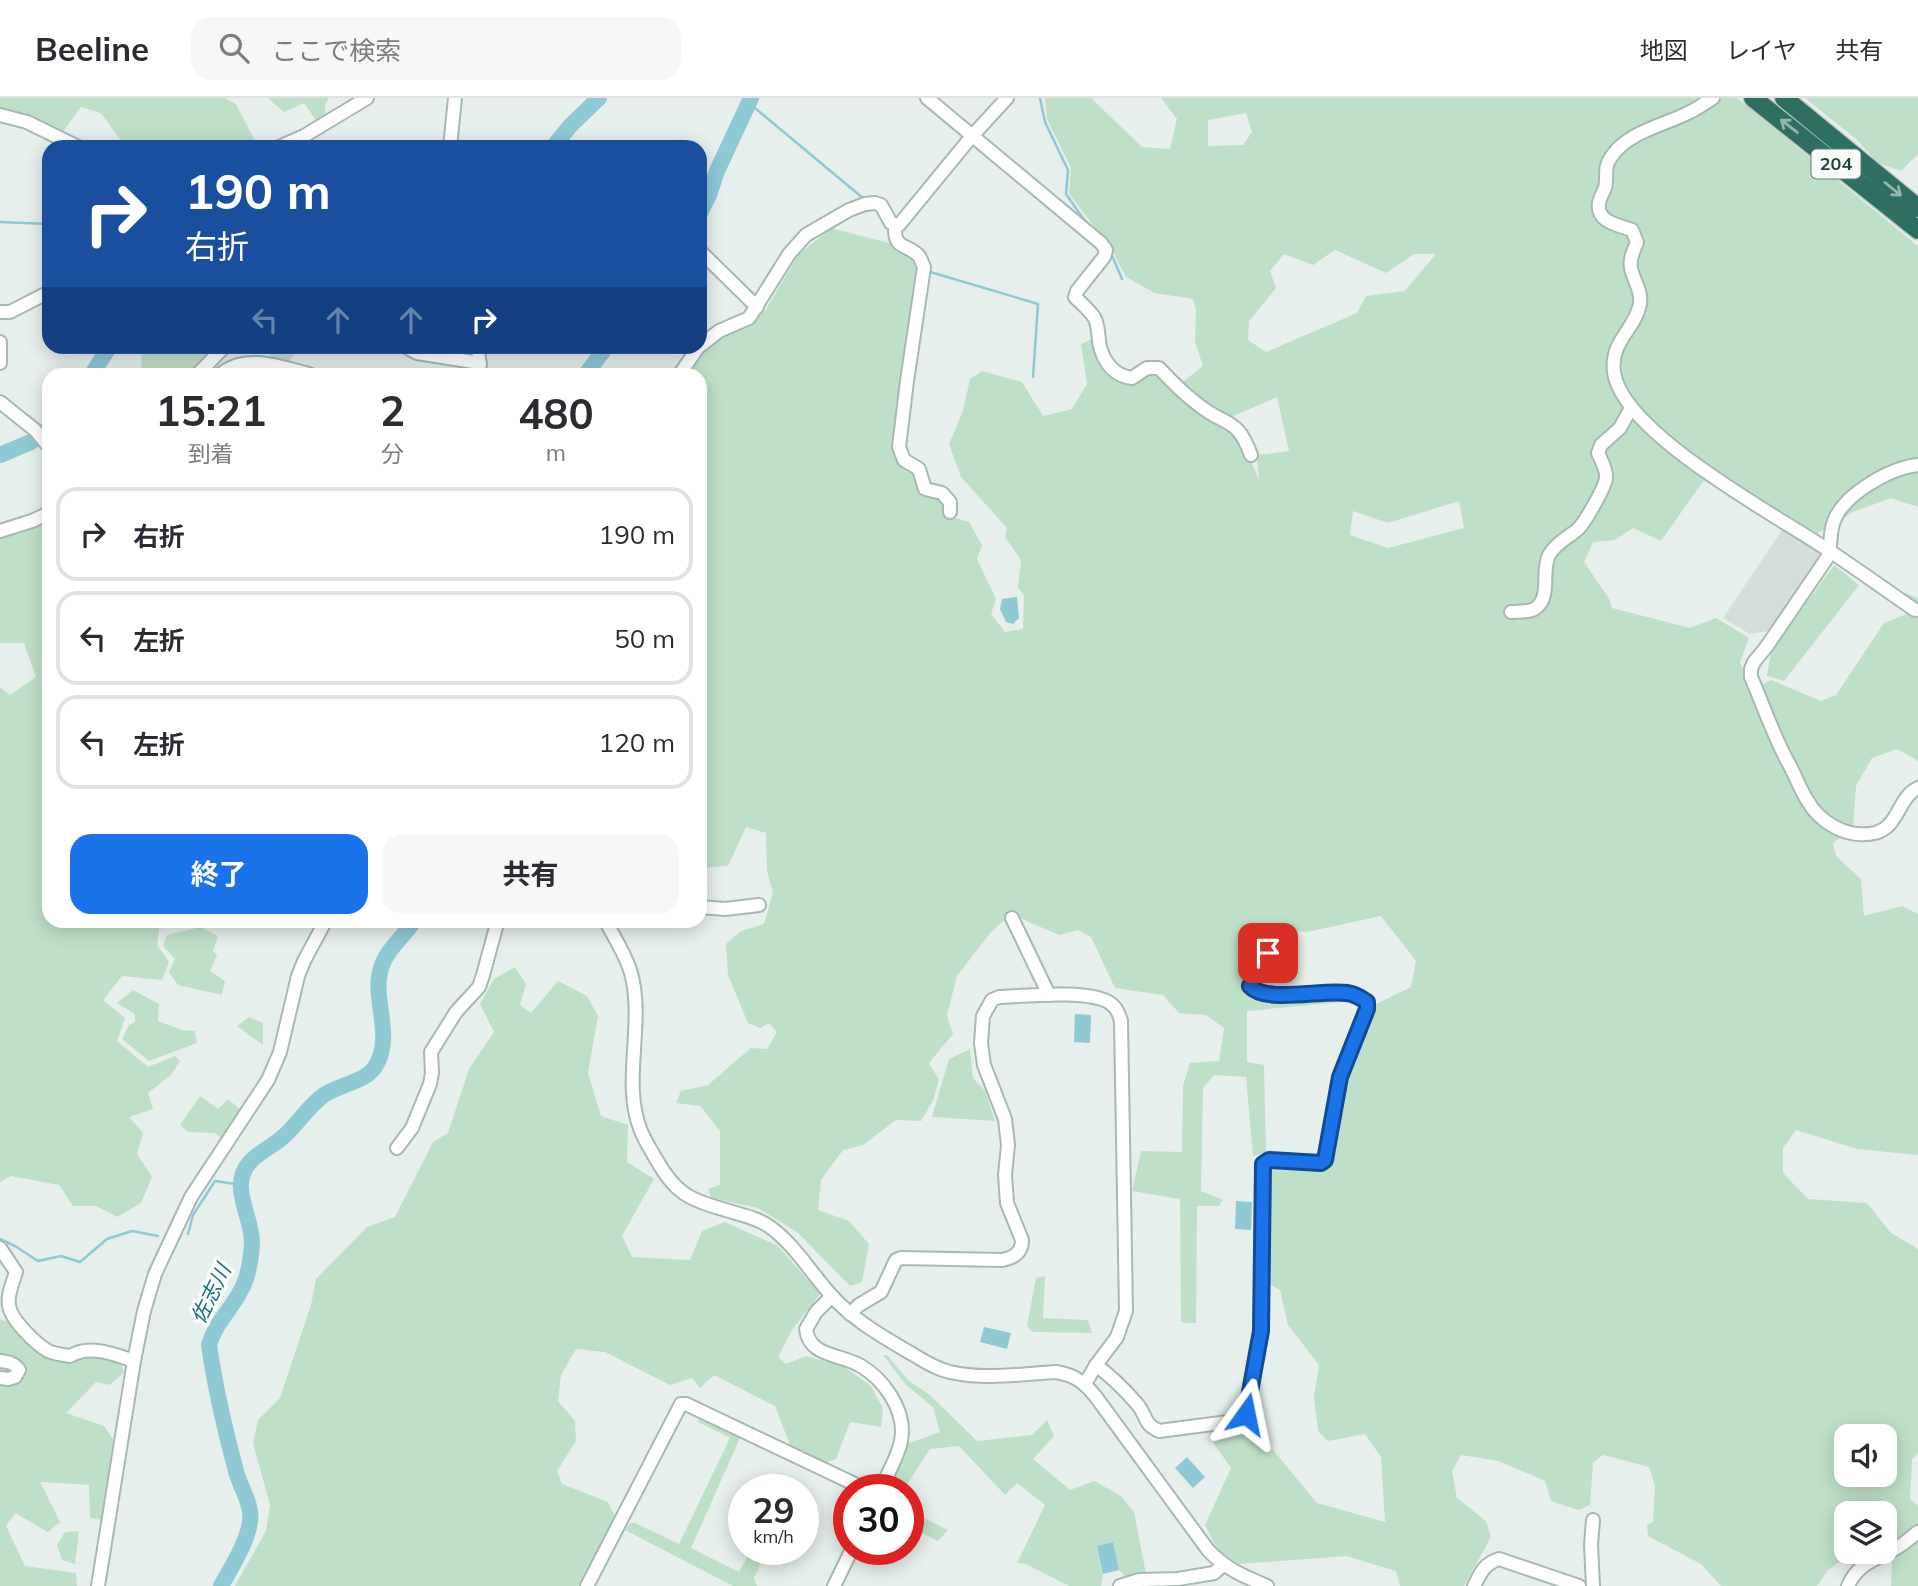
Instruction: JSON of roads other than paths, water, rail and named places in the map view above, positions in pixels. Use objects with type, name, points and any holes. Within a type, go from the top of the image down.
[{"type":"highway","name":"204","points":[[1753,98],[1918,230]]},
{"type":"highway","name":"204","points":[[1784,98],[1918,208]]},
{"type":"street","points":[[295,140],[367,98]]},
{"type":"street","points":[[451,140],[455,98]]},
{"type":"street","points":[[927,98],[1106,250],[1104,257],[1075,297],[1093,316],[1101,350],[1114,372],[1122,377],[1132,378],[1147,368],[1159,368],[1173,384],[1203,409],[1231,423],[1245,437],[1251,455]]},
{"type":"street","points":[[895,225],[901,222],[972,135],[1007,98]]},
{"type":"street","points":[[1713,98],[1690,112],[1640,133],[1618,148],[1609,158],[1599,212],[1602,218],[1632,230],[1637,242],[1631,268],[1640,292],[1637,314],[1620,340],[1613,360],[1614,375],[1621,393],[1631,408],[1680,453],[1915,610]]},
{"type":"street","points":[[0,116],[27,122],[64,140]]},
{"type":"street","points":[[707,340],[719,331],[749,318],[789,254],[806,235],[865,204],[881,205],[895,225],[894,237],[900,245],[919,256],[924,267],[900,447],[904,460],[919,469],[925,489],[942,493],[950,502],[950,512]]},
{"type":"street","points":[[707,258],[757,307]]},
{"type":"street","points":[[0,312],[10,312],[42,296]]},
{"type":"street","points":[[0,342],[0,363]]},
{"type":"street","points":[[204,368],[217,354]]},
{"type":"street","points":[[421,354],[476,368]]},
{"type":"street","points":[[233,368],[247,363],[286,368]]},
{"type":"street","points":[[0,402],[42,439]]},
{"type":"street","points":[[1511,612],[1532,611],[1544,599],[1545,568],[1549,555],[1585,522],[1606,479],[1598,453],[1601,445],[1620,428],[1631,408]]},
{"type":"street","points":[[1918,466],[1907,466],[1883,475],[1840,509],[1833,523],[1827,558],[1751,669],[1751,677],[1780,749],[1807,801],[1819,816],[1830,824],[1856,834],[1875,833],[1893,821],[1911,791],[1918,788]]},
{"type":"street","points":[[0,531],[42,516]]},
{"type":"street","points":[[707,908],[725,909],[759,905]]},
{"type":"street","points":[[1012,918],[1049,995]]},
{"type":"street","points":[[98,1586],[134,1361],[155,1274],[191,1197],[268,1080],[280,1052],[298,976],[322,928]]},
{"type":"street","points":[[397,1148],[412,1128],[430,1084],[430,1052],[456,1012],[479,987],[496,928]]},
{"type":"street","points":[[609,928],[631,972],[634,987],[633,1102],[636,1118],[642,1135],[666,1177],[677,1189],[705,1205],[770,1226],[850,1314],[930,1364],[947,1372],[972,1376],[1056,1372],[1069,1374],[1085,1384],[1208,1550],[1223,1565],[1267,1586]]},
{"type":"street","points":[[1096,1365],[1115,1379],[1142,1409],[1144,1419],[1152,1428],[1159,1430],[1228,1422],[1246,1414],[1261,1331],[1263,1164],[1269,1160],[1321,1163],[1325,1160],[1340,1077],[1367,1009],[1367,1002],[1357,995],[1344,992],[1273,995],[1254,991],[1250,986],[1277,933]]},
{"type":"street","points":[[850,1314],[859,1305],[881,1292],[896,1261],[901,1258],[1002,1260],[1019,1251],[1022,1240],[1007,1203],[1005,1175],[1008,1145],[1004,1119],[984,1065],[981,1043],[983,1016],[992,1000],[999,997],[1093,997],[1109,1002],[1118,1011],[1121,1021],[1126,1311],[1117,1337],[1085,1384]]},
{"type":"street","points":[[0,1248],[16,1272],[8,1300],[9,1310],[14,1319],[44,1348],[52,1353],[70,1356],[78,1351],[105,1352],[134,1361]]},
{"type":"street","points":[[832,1296],[810,1320],[806,1329],[808,1340],[827,1354],[859,1364],[874,1376],[892,1398],[900,1415],[902,1434],[888,1474]]},
{"type":"street","points":[[0,1362],[16,1365],[19,1370],[15,1377],[0,1378]]},
{"type":"street","points":[[587,1586],[681,1404],[833,1474]]},
{"type":"street","points":[[1592,1586],[1593,1520]]},
{"type":"street","points":[[1848,1586],[1861,1566],[1898,1547],[1918,1532]]},
{"type":"street","points":[[1474,1586],[1489,1562],[1499,1559],[1579,1586]]},
{"type":"street","points":[[834,1586],[844,1565]]},
{"type":"street","points":[[1120,1586],[1139,1580],[1178,1579],[1214,1573],[1223,1565]]},
{"type":"water","points":[[1017,597],[1019,618],[1013,624],[1006,622],[1000,609],[1002,599]]},
{"type":"water","points":[[1075,1014],[1091,1015],[1090,1043],[1074,1042]]},
{"type":"water","points":[[1236,1201],[1252,1202],[1251,1230],[1235,1229]]},
{"type":"water","points":[[984,1327],[1011,1333],[1007,1349],[980,1342]]},
{"type":"water","points":[[1187,1457],[1205,1477],[1193,1488],[1175,1468]]},
{"type":"water","points":[[1113,1542],[1119,1570],[1103,1574],[1097,1546]]},
{"type":"waterway","points":[[559,140],[599,98]]},
{"type":"waterway","name":"佐志川","points":[[707,199],[751,98]]},
{"type":"waterway","points":[[1040,98],[1045,122],[1068,170],[1066,194],[1087,224]]},
{"type":"waterway","points":[[749,103],[864,199]]},
{"type":"waterway","points":[[0,222],[42,224]]},
{"type":"waterway","points":[[1111,253],[1122,279]]},
{"type":"waterway","points":[[927,271],[1038,304],[1033,377]]},
{"type":"waterway","points":[[96,368],[105,354]]},
{"type":"waterway","name":"佐志川","points":[[590,368],[601,354]]},
{"type":"waterway","points":[[0,455],[31,442],[42,434]]},
{"type":"waterway","name":"佐志川","points":[[221,1586],[242,1547],[250,1516],[228,1440],[209,1345],[215,1330],[241,1290],[249,1268],[252,1244],[241,1181],[250,1162],[288,1132],[319,1099],[330,1091],[364,1077],[375,1067],[383,1043],[379,992],[381,968],[391,949],[408,928]]},
{"type":"waterway","points":[[188,1234],[193,1215],[215,1181],[240,1183]]},
{"type":"waterway","points":[[0,1239],[38,1261],[61,1256],[80,1262],[107,1239],[132,1231],[158,1236]]}]
